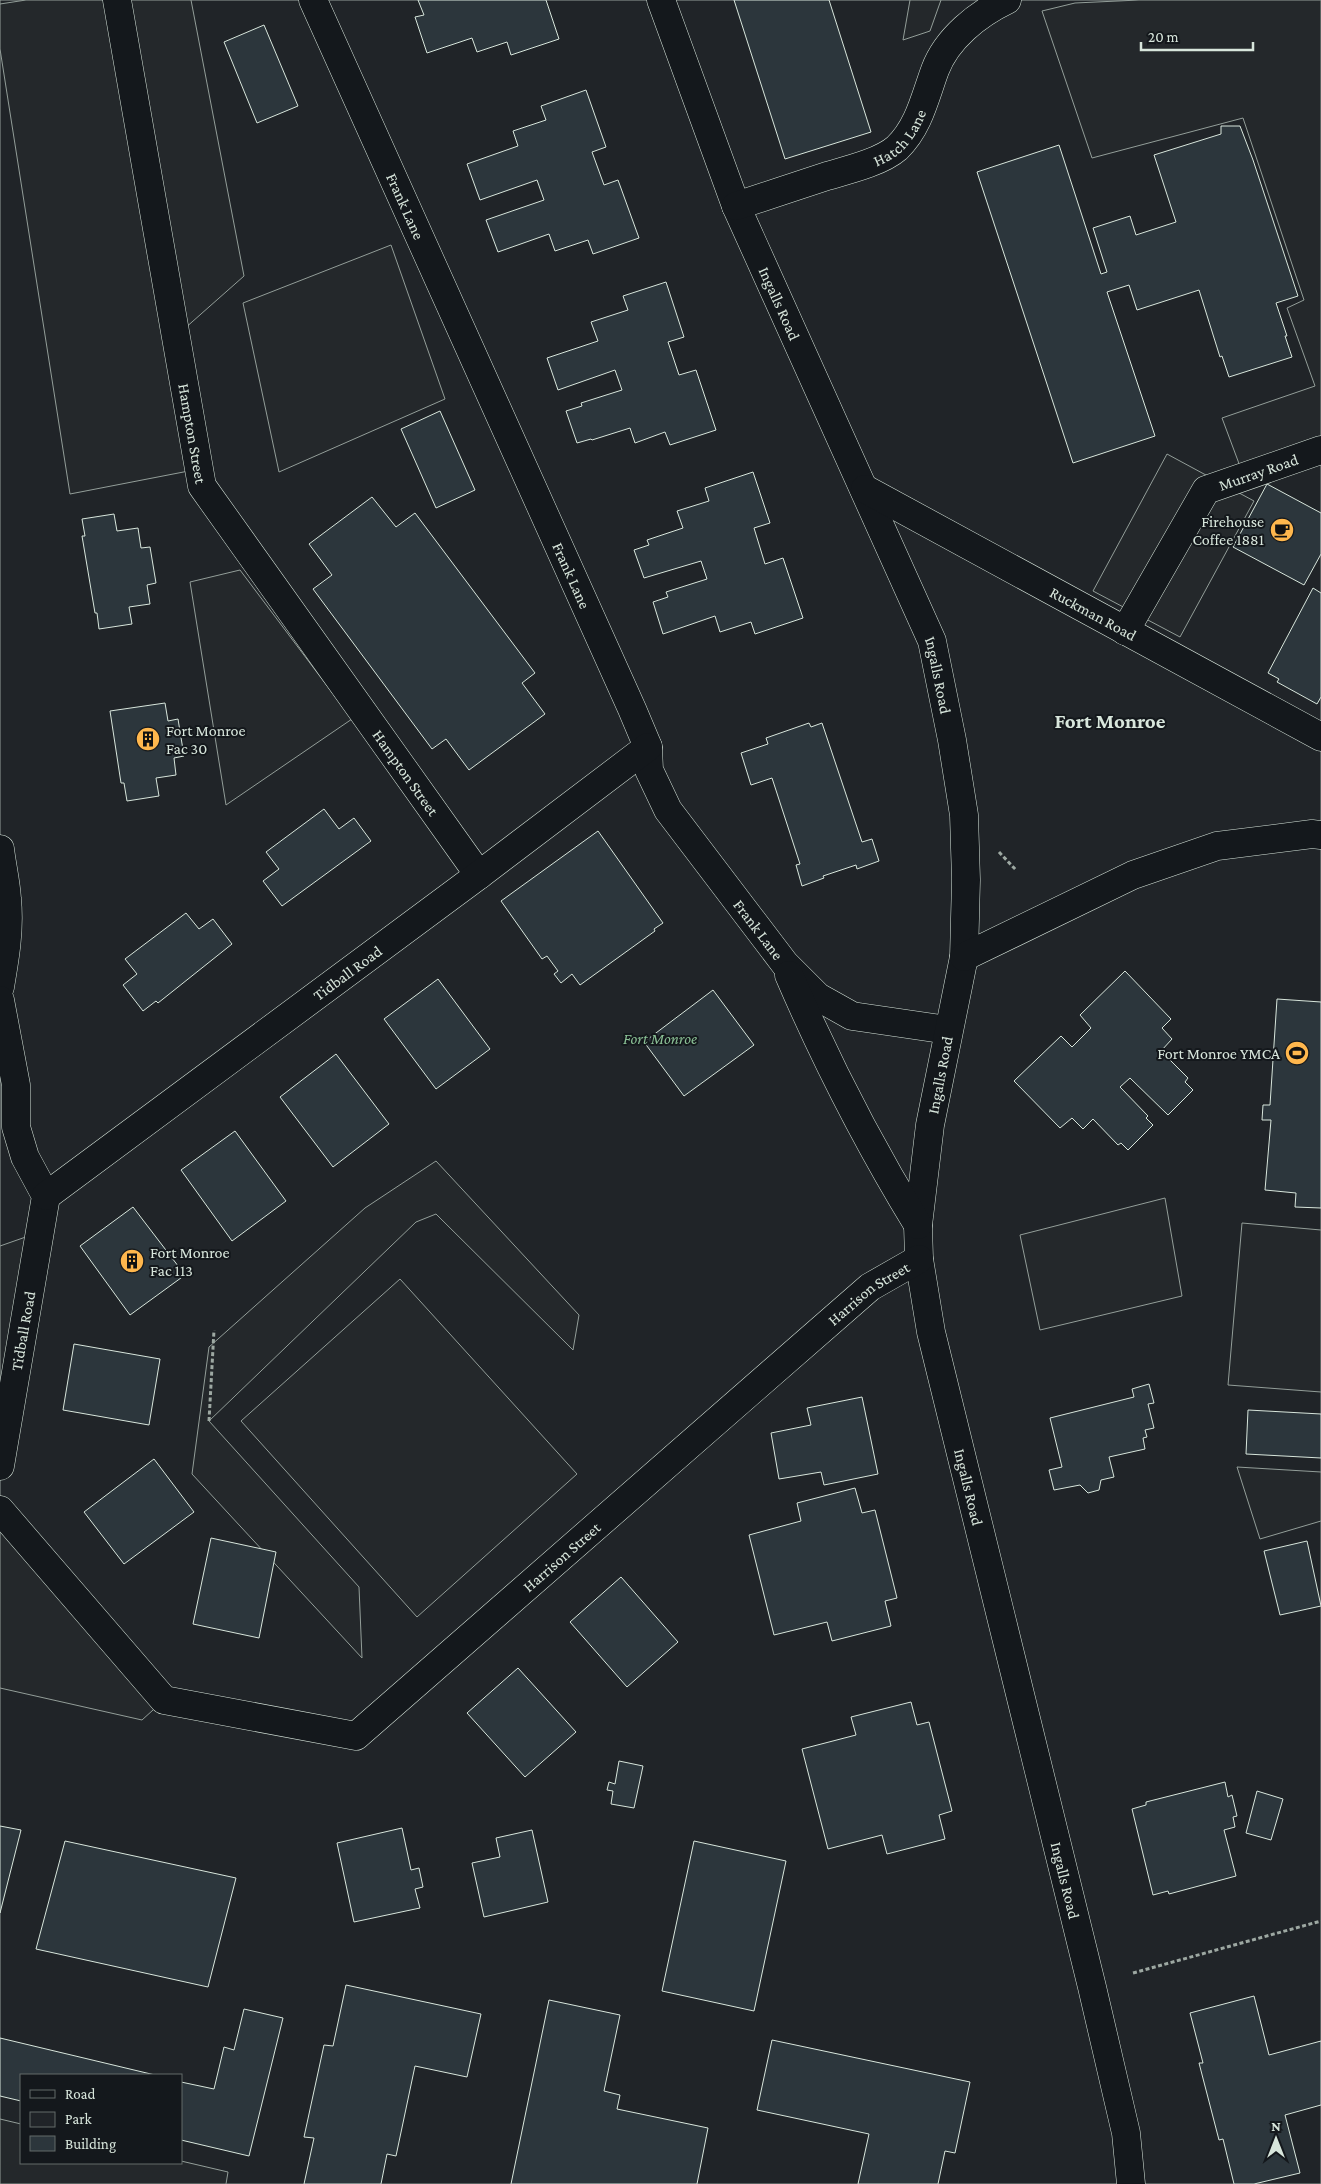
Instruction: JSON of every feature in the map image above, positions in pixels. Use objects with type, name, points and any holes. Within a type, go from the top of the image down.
[{"type":"street","name":"Hampton Street","points":[[117,0],[202,486],[479,875]]},
{"type":"street","name":"Frank Lane","points":[[313,0],[648,747],[648,770],[668,810],[784,964],[818,997],[852,1016],[948,1030]]},
{"type":"street","name":"Ingalls Road","points":[[661,0],[736,206],[932,641],[952,740],[964,815],[966,880],[964,957],[930,1125],[918,1225],[919,1259],[930,1332],[1095,1997],[1126,2133],[1131,2184]]},
{"type":"street","name":"Hatch Lane","points":[[736,206],[867,163],[896,149],[906,138],[919,117],[936,68],[950,42],[982,15],[1008,0]]},
{"type":"street","name":"Murray Road","points":[[1125,631],[1206,490],[1321,450]]},
{"type":"street","name":"Ruckman Road","points":[[865,489],[1321,737]]},
{"type":"street","name":"Tidball Road","points":[[0,1466],[46,1196],[479,875],[648,747]]},
{"type":"street","points":[[964,957],[1133,875],[1217,846],[1318,832]]},
{"type":"street","points":[[0,849],[7,899],[8,924],[7,948],[0,987]]},
{"type":"street","points":[[784,964],[812,1029],[880,1164],[918,1225]]},
{"type":"street","points":[[0,1000],[16,1085],[16,1127],[25,1157],[46,1196]]},
{"type":"street","name":"Harrison Street","points":[[0,1510],[164,1700],[356,1736],[870,1287],[919,1259]]},
{"type":"path","points":[[209,1422],[214,1330]]},
{"type":"path","points":[[1133,1973],[1321,1921]]},
{"type":"green space","name":"Fort Monroe","points":[[0,0],[1321,0],[1321,2184],[0,2184]]},
{"type":"shaded area","points":[[26,0],[191,0],[244,276],[175,337],[199,469],[70,494],[0,49],[0,4]]},
{"type":"shaded area","points":[[910,0],[941,0],[930,31],[903,40]]},
{"type":"shaded area","points":[[1139,0],[1321,0],[1321,450],[1244,477],[1222,418],[1315,386],[1287,308],[1304,300],[1243,118],[1092,158],[1042,11],[1075,3]]},
{"type":"shaded area","points":[[391,245],[445,399],[279,472],[243,303]]},
{"type":"shaded area","points":[[1167,454],[1254,501],[1180,637],[1093,591]]},
{"type":"shaded area","points":[[240,570],[352,719],[226,805],[190,582]]},
{"type":"shaded area","points":[[436,1161],[579,1315],[573,1350],[436,1214],[416,1222],[209,1421],[359,1587],[362,1658],[192,1474],[209,1347],[365,1208]]},
{"type":"shaded area","points":[[1165,1198],[1182,1296],[1040,1330],[1020,1235]]},
{"type":"shaded area","points":[[1242,1223],[1321,1230],[1321,1392],[1228,1385]]},
{"type":"shaded area","points":[[40,1232],[0,1466],[0,1246]]},
{"type":"shaded area","points":[[400,1279],[577,1474],[417,1617],[241,1421]]},
{"type":"shaded area","points":[[1237,1467],[1321,1472],[1321,1521],[1260,1539]]},
{"type":"shaded area","points":[[0,1510],[164,1700],[142,1720],[0,1688]]},
{"type":"shaded area","points":[[0,2119],[20,2124],[20,2164],[182,2164],[182,2161],[228,2172],[226,2184],[0,2184]]},
{"type":"building","points":[[418,0],[546,0],[559,39],[511,55],[507,42],[477,52],[472,38],[427,53],[415,17],[424,15]]},
{"type":"building","points":[[734,0],[829,0],[871,132],[785,159]]},
{"type":"building","points":[[264,25],[298,106],[257,123],[224,42]]},
{"type":"building","points":[[586,90],[606,147],[592,152],[604,185],[618,180],[639,238],[593,254],[588,240],[555,251],[549,234],[498,252],[486,220],[544,200],[537,180],[480,200],[467,164],[518,146],[513,131],[546,120],[541,106]]},
{"type":"building","points":[[1221,126],[1240,126],[1298,296],[1276,303],[1292,357],[1229,377],[1222,356],[1220,357],[1199,290],[1137,310],[1129,285],[1107,292],[1155,436],[1073,463],[977,172],[1059,145],[1101,274],[1107,272],[1093,228],[1130,216],[1136,235],[1176,222],[1154,155],[1221,134]]},
{"type":"building","points":[[666,282],[684,337],[668,342],[679,375],[696,370],[716,430],[670,445],[665,432],[635,443],[630,428],[577,443],[566,411],[582,406],[581,403],[622,390],[615,370],[558,390],[547,358],[598,341],[591,322],[628,310],[623,296]]},
{"type":"building","points":[[440,411],[475,490],[436,508],[401,429]]},
{"type":"building","points":[[753,472],[770,523],[754,528],[765,564],[783,558],[803,618],[755,634],[751,622],[720,632],[715,616],[663,634],[653,602],[668,597],[666,592],[707,579],[701,561],[644,578],[634,550],[649,545],[647,540],[683,528],[677,511],[709,501],[705,488]]},
{"type":"building","name":"Firehouse Coffee 1881","points":[[1267,484],[1321,513],[1321,554],[1304,585],[1233,547]]},
{"type":"building","points":[[372,497],[396,527],[415,513],[535,673],[522,683],[545,714],[469,770],[446,739],[432,749],[313,589],[332,575],[309,544]]},
{"type":"building","points":[[114,514],[117,531],[138,528],[141,548],[150,547],[156,583],[147,585],[150,604],[129,607],[132,624],[99,629],[82,536],[85,536],[82,519]]},
{"type":"building","points":[[1313,588],[1321,593],[1321,697],[1317,704],[1277,682],[1279,679],[1268,673]]},
{"type":"building","name":"Fort Monroe Fac 30","points":[[165,703],[168,721],[178,719],[184,756],[174,758],[176,775],[156,778],[159,796],[127,801],[124,783],[121,783],[110,711]]},
{"type":"building","points":[[809,723],[811,727],[822,723],[862,842],[872,839],[879,861],[857,869],[856,865],[823,876],[824,878],[802,886],[796,865],[800,864],[772,778],[751,785],[741,753],[768,744],[766,738]]},
{"type":"building","points":[[324,809],[339,829],[354,818],[371,841],[282,906],[263,881],[279,869],[266,852]]},
{"type":"building","points":[[598,831],[663,923],[654,929],[655,931],[580,985],[572,974],[561,983],[554,974],[558,971],[547,956],[542,959],[501,901]]},
{"type":"building","points":[[186,913],[199,929],[213,919],[232,944],[158,1003],[156,1001],[143,1011],[123,985],[137,974],[125,959]]},
{"type":"building","points":[[1125,971],[1171,1019],[1162,1028],[1172,1039],[1161,1051],[1188,1078],[1185,1082],[1193,1090],[1168,1115],[1130,1078],[1120,1087],[1148,1116],[1146,1118],[1153,1125],[1128,1150],[1121,1143],[1118,1145],[1093,1119],[1083,1129],[1072,1118],[1060,1128],[1014,1081],[1061,1036],[1072,1047],[1091,1028],[1080,1015]]},
{"type":"building","points":[[438,979],[490,1049],[436,1089],[384,1019]]},
{"type":"building","points":[[713,990],[754,1045],[684,1096],[644,1042]]},
{"type":"building","name":"Fort Monroe YMCA","points":[[1277,999],[1321,1002],[1321,1208],[1295,1207],[1296,1193],[1265,1190],[1271,1120],[1262,1120],[1263,1105],[1270,1105]]},
{"type":"building","points":[[336,1054],[389,1124],[333,1167],[280,1097]]},
{"type":"building","points":[[235,1131],[286,1201],[232,1241],[181,1170]]},
{"type":"building","name":"Fort Monroe Fac 113","points":[[133,1207],[185,1275],[130,1315],[80,1246]]},
{"type":"building","points":[[74,1344],[160,1359],[149,1425],[63,1410]]},
{"type":"building","points":[[1149,1384],[1154,1403],[1148,1404],[1154,1428],[1145,1430],[1147,1437],[1143,1438],[1145,1449],[1109,1457],[1114,1477],[1101,1480],[1099,1490],[1088,1493],[1080,1485],[1054,1490],[1049,1470],[1062,1467],[1050,1418],[1134,1397],[1132,1389]]},
{"type":"building","points":[[862,1397],[878,1474],[824,1485],[821,1472],[779,1479],[771,1433],[811,1425],[807,1408]]},
{"type":"building","points":[[1248,1410],[1321,1414],[1321,1458],[1246,1454]]},
{"type":"building","points":[[154,1459],[194,1512],[124,1564],[84,1512]]},
{"type":"building","points":[[855,1488],[862,1513],[875,1510],[897,1598],[885,1601],[891,1626],[832,1641],[827,1622],[774,1635],[749,1535],[801,1521],[797,1503]]},
{"type":"building","points":[[211,1538],[276,1552],[259,1638],[193,1624]]},
{"type":"building","points":[[1307,1541],[1321,1606],[1280,1615],[1264,1551]]},
{"type":"building","points":[[621,1577],[678,1642],[627,1687],[570,1622]]},
{"type":"building","points":[[518,1668],[576,1732],[525,1777],[467,1713]]},
{"type":"building","points":[[911,1702],[917,1725],[929,1722],[952,1811],[939,1815],[945,1839],[887,1854],[882,1835],[828,1849],[802,1749],[856,1735],[851,1717]]},
{"type":"building","points":[[619,1761],[643,1766],[634,1808],[611,1804],[613,1791],[607,1790],[609,1782],[615,1784]]},
{"type":"building","points":[[1225,1782],[1228,1797],[1232,1795],[1237,1816],[1233,1817],[1235,1827],[1224,1830],[1236,1876],[1169,1894],[1168,1891],[1153,1895],[1132,1809],[1146,1805],[1146,1802]]},
{"type":"building","points":[[1257,1791],[1283,1799],[1271,1840],[1246,1833]]},
{"type":"building","points":[[0,1826],[21,1830],[0,1913]]},
{"type":"building","points":[[402,1828],[411,1870],[419,1868],[423,1887],[415,1889],[420,1908],[354,1922],[337,1843]]},
{"type":"building","points":[[532,1830],[548,1902],[484,1917],[472,1863],[500,1857],[496,1838]]},
{"type":"building","points":[[65,1841],[236,1878],[208,1987],[36,1949]]},
{"type":"building","points":[[694,1841],[786,1861],[754,2011],[662,1991]]},
{"type":"building","points":[[346,1985],[481,2014],[467,2077],[415,2066],[396,2156],[387,2154],[381,2184],[304,2184],[314,2138],[304,2137],[324,2045],[333,2046]]},
{"type":"building","points":[[1254,1996],[1269,2055],[1321,2041],[1321,2105],[1285,2115],[1300,2173],[1254,2184],[1234,2184],[1223,2139],[1219,2140],[1199,2063],[1203,2063],[1190,2013]]},
{"type":"building","points":[[549,2000],[620,2015],[604,2091],[620,2095],[617,2109],[708,2128],[697,2184],[511,2184]]},
{"type":"building","points":[[244,2009],[283,2018],[249,2156],[182,2140],[182,2082],[214,2089],[224,2047],[234,2050]]},
{"type":"building","points":[[0,2038],[151,2074],[20,2074],[20,2101],[0,2096]]},
{"type":"building","points":[[772,2040],[970,2082],[955,2153],[945,2151],[938,2184],[858,2184],[869,2134],[757,2110]]},
{"type":"place","name":"Firehouse Coffee 1881","points":[[1282,530]]},
{"type":"place","name":"Fort Monroe Fac 30","points":[[148,739]]},
{"type":"place","name":"Fort Monroe YMCA","points":[[1297,1053]]},
{"type":"place","name":"Fort Monroe Fac 113","points":[[132,1261]]},
{"type":"district","name":"Fort Monroe","points":[[1110,721]]}]
